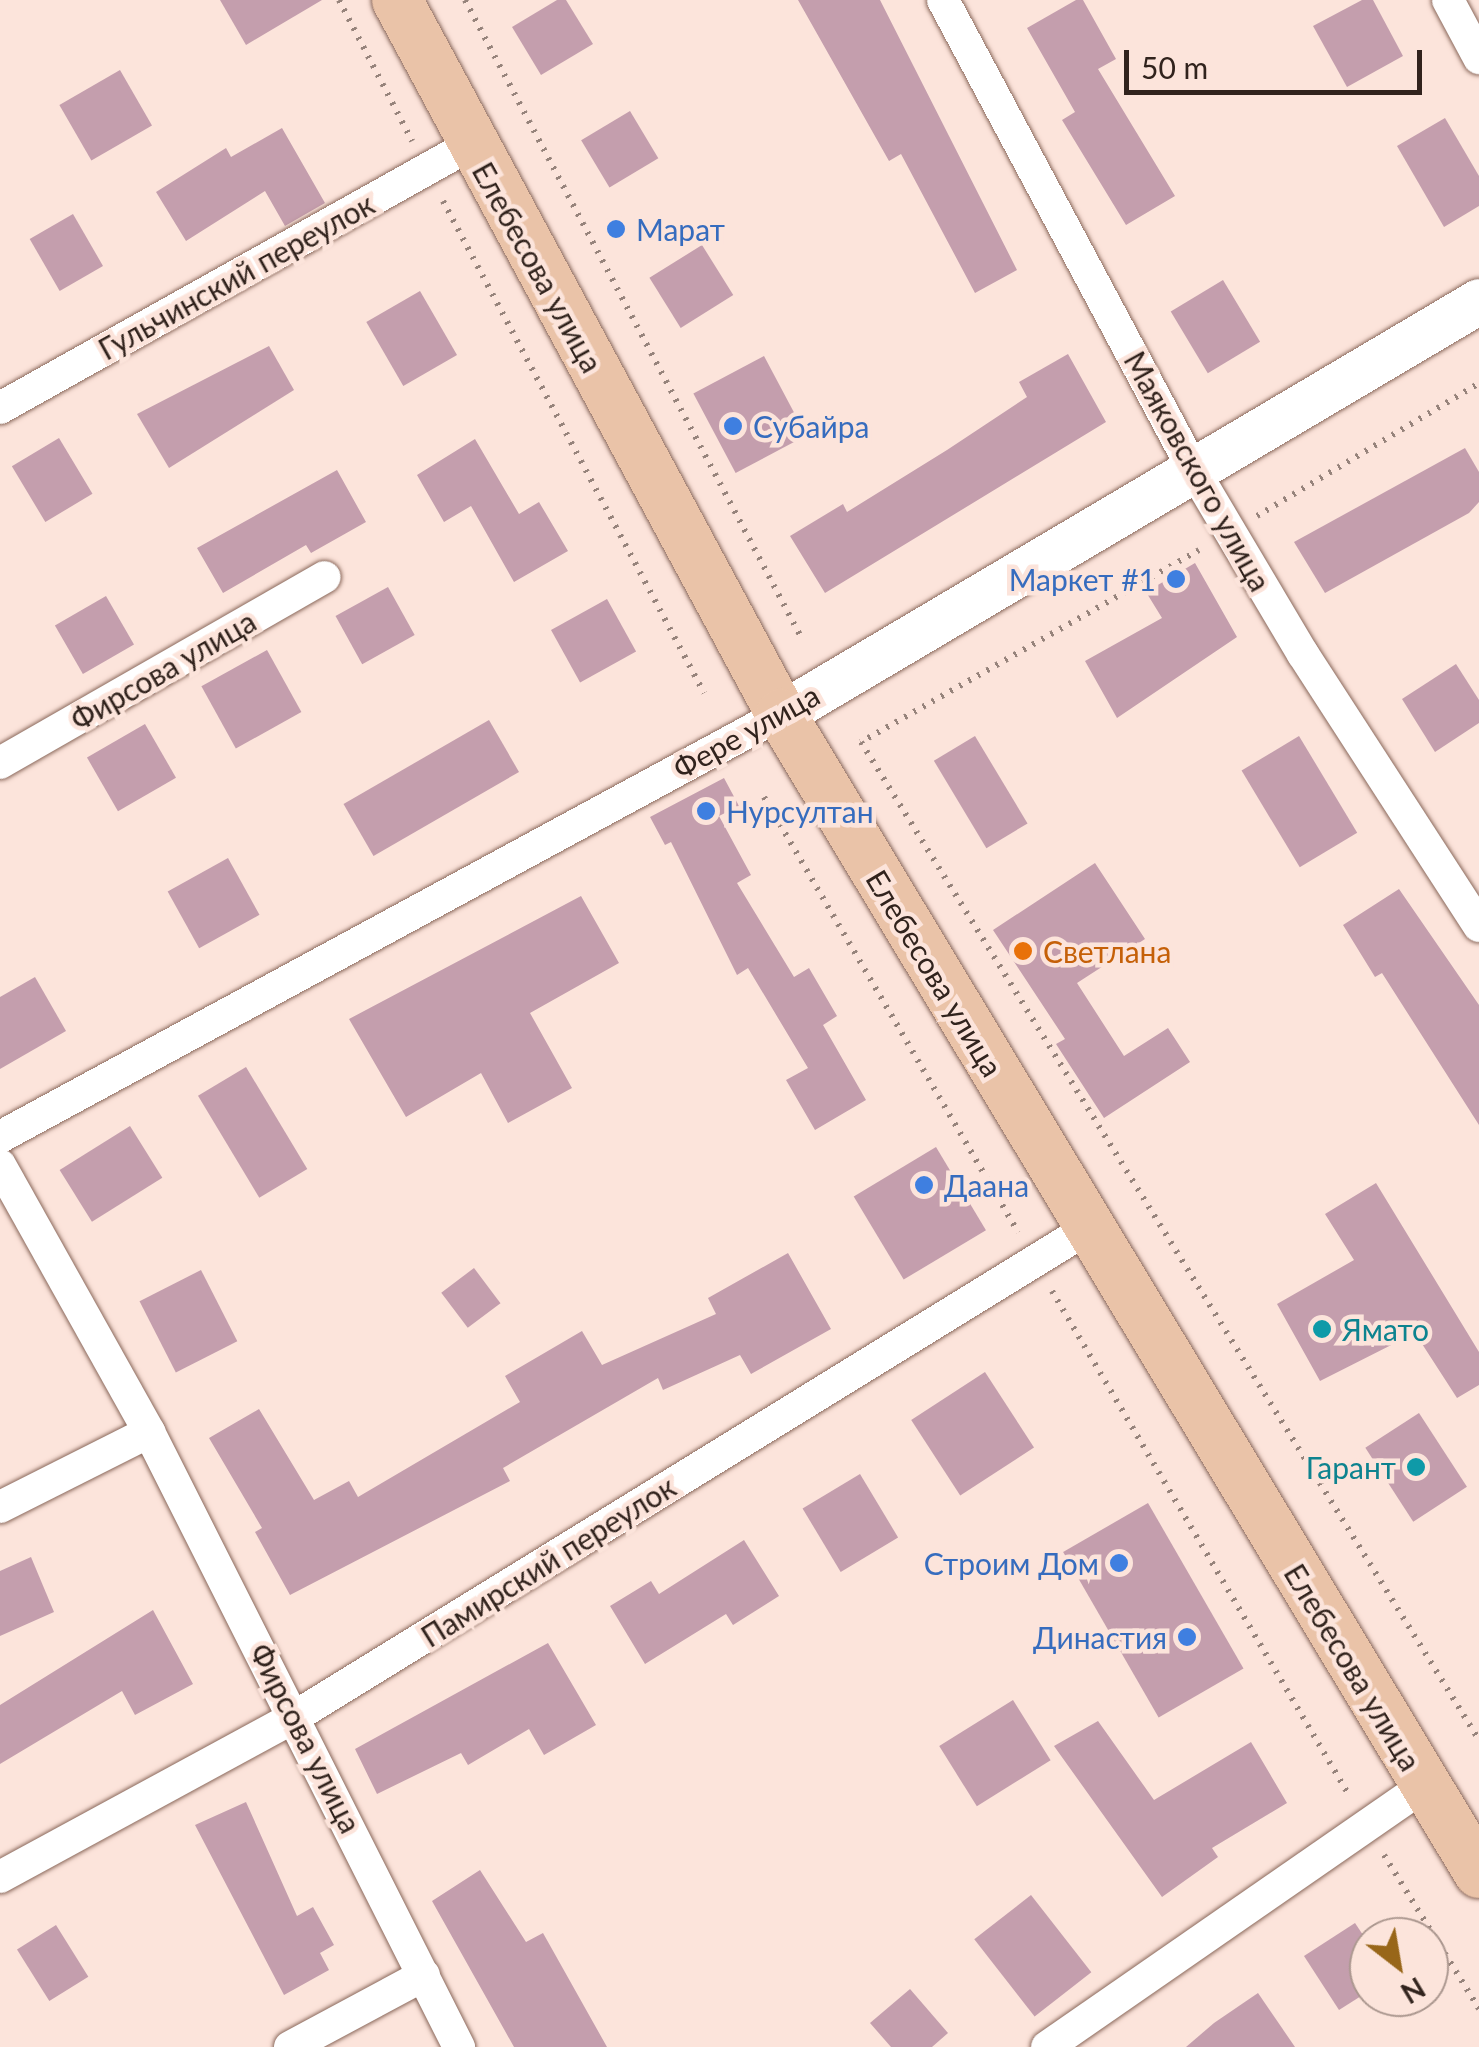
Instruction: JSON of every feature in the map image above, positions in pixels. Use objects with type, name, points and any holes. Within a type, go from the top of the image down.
[{"type":"main road","name":"Елебесова улица","points":[[397,0],[780,714],[1087,1230],[1479,1874]]},
{"type":"street","name":"Маяковского улица","points":[[943,0],[1193,469],[1479,926]]},
{"type":"street","points":[[1448,0],[1479,58]]},
{"type":"street","name":"Гульчинский переулок","points":[[0,408],[472,144]]},
{"type":"street","name":"Фере улица","points":[[0,1137],[780,714],[1479,301]]},
{"type":"street","name":"Фирсова улица","points":[[0,762],[325,577]]},
{"type":"street","name":"Фирсова улица","points":[[0,1166],[149,1432],[296,1716],[459,2047]]},
{"type":"street","name":"Памирский переулок","points":[[0,1877],[296,1716],[1087,1230]]},
{"type":"street","points":[[0,1508],[149,1432]]},
{"type":"street","points":[[1047,2047],[1426,1785]]},
{"type":"street","points":[[290,2047],[424,1975]]},
{"type":"path","points":[[339,0],[704,693]]},
{"type":"path","points":[[465,0],[801,637]]},
{"type":"path","points":[[1479,384],[1231,531],[860,742],[1479,1740]]},
{"type":"path","points":[[764,797],[1365,1824],[1479,2008]]},
{"type":"building","points":[[220,0],[322,0],[246,45]]},
{"type":"building","points":[[557,0],[566,0],[593,44],[541,75],[512,27]]},
{"type":"building","points":[[798,0],[880,0],[1017,270],[975,293],[901,154],[889,161]]},
{"type":"building","points":[[1076,0],[1083,0],[1116,59],[1098,69],[1175,196],[1126,225],[1062,120],[1075,112],[1027,28]]},
{"type":"building","points":[[1362,0],[1373,0],[1403,56],[1347,87],[1313,26]]},
{"type":"building","points":[[120,70],[152,125],[91,160],[59,105]]},
{"type":"building","points":[[630,111],[658,158],[609,188],[581,140]]},
{"type":"building","points":[[1445,118],[1479,176],[1479,206],[1444,227],[1397,146]]},
{"type":"building","points":[[282,128],[325,203],[285,226],[265,191],[186,241],[156,192],[226,148],[231,157]]},
{"type":"building","points":[[73,214],[103,266],[60,291],[30,239]]},
{"type":"building","points":[[702,245],[733,295],[681,328],[649,278]]},
{"type":"building","points":[[1223,280],[1260,342],[1208,373],[1171,311]]},
{"type":"building","points":[[420,291],[457,355],[403,386],[366,322]]},
{"type":"building","points":[[269,346],[294,390],[169,468],[137,414]]},
{"type":"building","points":[[1068,354],[1106,422],[825,593],[790,536],[843,504],[847,512],[947,450],[1027,397],[1019,382]]},
{"type":"building","points":[[764,356],[806,435],[736,473],[693,394]]},
{"type":"building","points":[[59,438],[92,494],[45,522],[12,466]]},
{"type":"building","points":[[475,439],[519,514],[539,502],[568,551],[514,582],[471,506],[444,522],[417,475]]},
{"type":"building","points":[[1465,448],[1479,472],[1479,502],[1469,513],[1325,593],[1294,542]]},
{"type":"building","points":[[337,470],[366,522],[311,553],[306,545],[223,593],[197,548]]},
{"type":"building","points":[[1195,563],[1237,637],[1117,718],[1085,661],[1162,618],[1146,592]]},
{"type":"building","points":[[388,587],[415,635],[362,664],[336,616]]},
{"type":"building","points":[[106,596],[134,644],[83,674],[55,626]]},
{"type":"building","points":[[607,599],[636,651],[580,683],[551,630]]},
{"type":"building","points":[[267,650],[301,712],[236,748],[201,686]]},
{"type":"building","points":[[1456,664],[1479,700],[1479,723],[1435,752],[1402,699]]},
{"type":"building","points":[[489,720],[519,772],[374,856],[344,804]]},
{"type":"building","points":[[145,724],[176,778],[118,811],[87,758]]},
{"type":"building","points":[[975,736],[1028,823],[986,848],[934,761]]},
{"type":"building","points":[[1299,736],[1357,833],[1300,867],[1242,771]]},
{"type":"building","points":[[724,778],[739,806],[719,816],[751,875],[737,883],[794,977],[809,968],[837,1016],[823,1025],[866,1100],[815,1130],[786,1080],[808,1068],[748,968],[737,975],[671,842],[665,845],[650,817]]},
{"type":"building","points":[[228,858],[260,915],[199,948],[168,891]]},
{"type":"building","points":[[1095,863],[1145,939],[1077,983],[1124,1056],[1168,1028],[1190,1062],[1104,1118],[1056,1044],[1065,1039],[993,930]]},
{"type":"building","points":[[1399,889],[1479,1005],[1479,1125],[1382,973],[1375,977],[1343,925]]},
{"type":"building","points":[[581,896],[619,963],[530,1013],[572,1088],[508,1123],[481,1073],[406,1117],[349,1019]]},
{"type":"building","points":[[35,977],[66,1031],[0,1069],[0,997]]},
{"type":"building","points":[[246,1067],[307,1169],[259,1198],[198,1096]]},
{"type":"building","points":[[130,1126],[162,1178],[92,1222],[60,1170]]},
{"type":"building","points":[[936,1147],[986,1230],[904,1280],[854,1196]]},
{"type":"building","points":[[1376,1183],[1479,1352],[1479,1385],[1457,1398],[1415,1333],[1320,1381],[1277,1304],[1354,1260],[1325,1214]]},
{"type":"building","points":[[788,1253],[831,1329],[751,1374],[740,1355],[663,1390],[658,1378],[503,1468],[510,1481],[290,1595],[255,1532],[262,1528],[209,1438],[259,1409],[314,1500],[349,1481],[358,1497],[520,1402],[505,1376],[582,1331],[602,1365],[716,1314],[708,1298]]},
{"type":"building","points":[[474,1268],[500,1303],[468,1328],[441,1293]]},
{"type":"building","points":[[201,1270],[237,1341],[176,1373],[140,1301]]},
{"type":"building","points":[[985,1372],[1034,1447],[960,1495],[911,1420]]},
{"type":"building","name":"Гарант","points":[[1419,1413],[1467,1487],[1413,1522],[1365,1448]]},
{"type":"building","points":[[860,1474],[898,1537],[841,1572],[803,1509]]},
{"type":"building","points":[[1148,1503],[1244,1668],[1159,1717],[1063,1552]]},
{"type":"building","points":[[744,1540],[779,1596],[733,1625],[726,1614],[645,1664],[610,1606],[651,1581],[659,1594]]},
{"type":"building","points":[[31,1557],[54,1612],[0,1636],[0,1571]]},
{"type":"building","points":[[153,1610],[193,1684],[135,1715],[122,1691],[0,1764],[0,1705]]},
{"type":"building","points":[[548,1643],[596,1725],[544,1755],[529,1729],[468,1765],[461,1753],[377,1794],[355,1749]]},
{"type":"building","points":[[1013,1700],[1051,1760],[977,1806],[939,1746]]},
{"type":"building","points":[[1098,1721],[1154,1800],[1251,1742],[1287,1803],[1212,1848],[1218,1857],[1162,1897],[1054,1746]]},
{"type":"building","points":[[246,1802],[297,1916],[313,1907],[334,1945],[320,1953],[329,1970],[284,1995],[195,1825]]},
{"type":"building","points":[[480,1870],[526,1942],[543,1933],[607,2047],[514,2047],[432,1901]]},
{"type":"building","points":[[1031,1895],[1091,1972],[1035,2017],[974,1939]]},
{"type":"building","points":[[56,1925],[88,1977],[49,2001],[17,1949]]},
{"type":"building","points":[[1349,1927],[1349,2004],[1339,2010],[1304,1956]]},
{"type":"building","points":[[910,1989],[948,2033],[932,2047],[891,2047],[870,2023]]},
{"type":"building","points":[[1258,1993],[1295,2047],[1186,2047],[1214,2023]]},
{"type":"place","name":"Марат","points":[[616,229]]},
{"type":"place","name":"Субайра","points":[[733,426]]},
{"type":"place","name":"Маркет #1","points":[[1176,579]]},
{"type":"place","name":"Нурсултан","points":[[706,811]]},
{"type":"place","name":"Светлана","points":[[1023,951]]},
{"type":"place","name":"Даана","points":[[924,1185]]},
{"type":"place","name":"Ямато","points":[[1322,1329]]},
{"type":"place","name":"Гарант","points":[[1416,1467]]},
{"type":"place","name":"Строим Дом","points":[[1119,1563]]},
{"type":"place","name":"Династия","points":[[1187,1637]]}]
